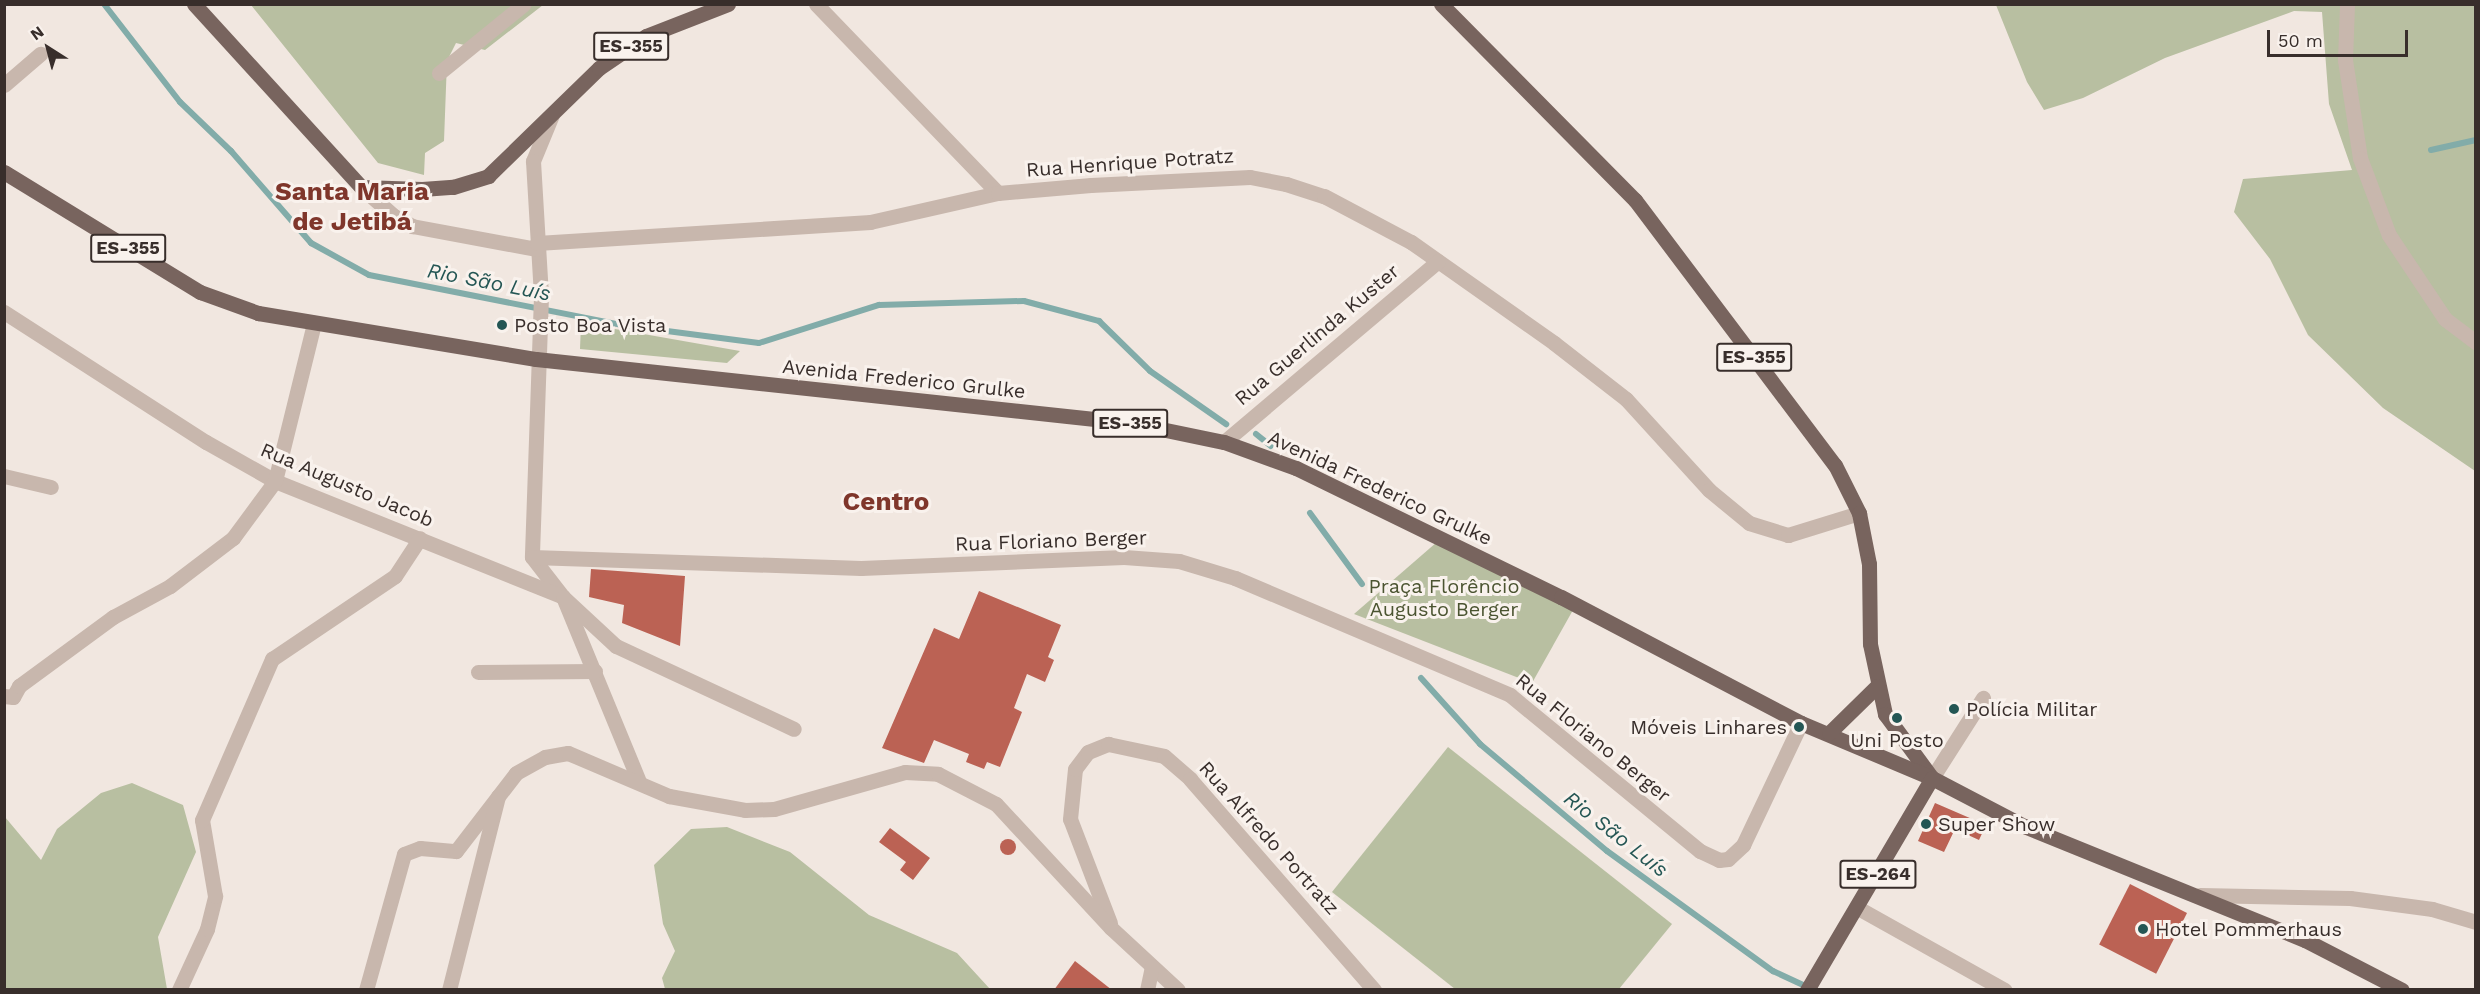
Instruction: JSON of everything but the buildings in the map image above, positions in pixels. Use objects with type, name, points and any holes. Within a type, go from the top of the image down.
[{"type":"main road","points":[[194,4],[361,187]]},
{"type":"main road","name":"ES-355","points":[[361,187],[453,187],[488,176],[599,68],[646,36],[728,4]]},
{"type":"main road","name":"ES-355","points":[[1441,4],[1635,200],[1834,465],[1860,513],[1869,564],[1870,644],[1877,686],[1885,714],[1932,778]]},
{"type":"main road","name":"Avenida Frederico Grulke","points":[[4,172],[200,292],[258,313],[536,359],[1132,423],[1224,442],[1296,468],[1529,581],[1801,723],[1932,778],[2024,826],[2200,895],[2402,990]]},
{"type":"main road","points":[[1829,733],[1877,686]]},
{"type":"main road","name":"ES-264","points":[[1807,990],[1858,908],[1932,778]]},
{"type":"street","points":[[439,73],[524,4]]},
{"type":"street","points":[[816,4],[998,193]]},
{"type":"street","points":[[2347,4],[2345,60],[2361,158],[2388,236],[2445,319],[2475,342]]},
{"type":"street","points":[[4,86],[40,54]]},
{"type":"street","points":[[552,115],[533,161],[541,296],[536,359],[532,557],[563,597],[616,646],[794,729]]},
{"type":"street","name":"Rua Henrique Potratz","points":[[361,187],[394,216],[412,226],[537,246],[870,222],[998,193],[1250,177],[1324,196],[1438,261],[1626,399],[1709,490],[1749,523],[1788,535],[1860,513]]},
{"type":"street","name":"Rua Guerlinda Kuster","points":[[1224,442],[1438,261]]},
{"type":"street","name":"Rua Augusto Jacob","points":[[4,312],[196,436],[274,481],[563,597]]},
{"type":"street","points":[[4,696],[13,697],[19,686],[113,618],[170,586],[233,538],[274,481],[314,323]]},
{"type":"street","points":[[4,476],[51,487]]},
{"type":"street","points":[[179,990],[207,929],[215,896],[202,820],[272,659],[395,576],[420,538]]},
{"type":"street","name":"Rua Floriano Berger","points":[[532,557],[861,568],[1124,557],[1179,561],[1235,578],[1510,695],[1700,851],[1719,860],[1728,859],[1743,844],[1801,723]]},
{"type":"street","points":[[563,597],[639,781]]},
{"type":"street","points":[[478,672],[595,671]]},
{"type":"street","points":[[1932,778],[1983,698]]},
{"type":"street","name":"Rua Alfredo Portratz","points":[[1112,928],[1071,819],[1075,769],[1088,752],[1108,744],[1164,756],[1190,779],[1374,990]]},
{"type":"street","points":[[366,990],[404,854],[420,848],[456,851],[499,790],[529,764],[568,753],[699,804],[745,810],[774,809],[905,772],[938,774],[996,804],[1112,928],[1178,990]]},
{"type":"street","points":[[449,990],[499,790]]},
{"type":"street","points":[[2200,895],[2350,898],[2432,909],[2475,921]]},
{"type":"street","points":[[1858,908],[2005,990]]},
{"type":"street","points":[[1147,990],[1152,967]]},
{"type":"green space","points":[[251,5],[543,5],[485,50],[456,43],[447,61],[444,141],[425,153],[424,175],[378,163]]},
{"type":"green space","points":[[1996,5],[2475,5],[2475,471],[2383,408],[2308,335],[2270,259],[2234,212],[2243,179],[2352,170],[2329,104],[2322,12],[2294,11],[2165,58],[2083,98],[2044,110],[2027,82]]},
{"type":"green space","points":[[581,323],[740,351],[727,363],[580,349]]},
{"type":"green space","name":"Praça Florêncio Augusto Berger","points":[[1437,542],[1573,610],[1532,683],[1354,614]]},
{"type":"green space","points":[[1448,747],[1672,924],[1619,989],[1455,989],[1332,892]]},
{"type":"green space","points":[[132,783],[183,805],[196,852],[158,937],[167,989],[5,989],[5,817],[41,860],[57,829],[101,793]]},
{"type":"green space","points":[[727,827],[790,852],[869,915],[957,953],[990,989],[665,989],[662,978],[675,951],[663,924],[654,865],[691,829]]},
{"type":"waterway","name":"Rio São Luís","points":[[104,4],[180,102],[231,151],[311,243],[369,275],[621,325],[759,343],[879,305],[1024,301],[1099,321],[1150,371],[1226,424]]},
{"type":"waterway","points":[[2431,150],[2476,140]]},
{"type":"waterway","name":"Rio São Luís","points":[[1256,434],[1271,446]]},
{"type":"waterway","name":"Rio São Luís","points":[[1310,513],[1362,584]]},
{"type":"waterway","name":"Rio São Luís","points":[[1421,678],[1480,744],[1607,851],[1773,971],[1808,987]]},
{"type":"place","name":"Posto Boa Vista","points":[[502,325]]},
{"type":"place","name":"Polícia Militar","points":[[1954,709]]},
{"type":"place","name":"Uni Posto","points":[[1897,718]]},
{"type":"place","name":"Móveis Linhares","points":[[1799,727]]},
{"type":"place","name":"Super Show","points":[[1926,824]]},
{"type":"place","name":"Hotel Pommerhaus","points":[[2143,929]]},
{"type":"district","name":"Santa Maria de Jetibá","points":[[352,206]]},
{"type":"district","name":"Centro","points":[[886,502]]}]
